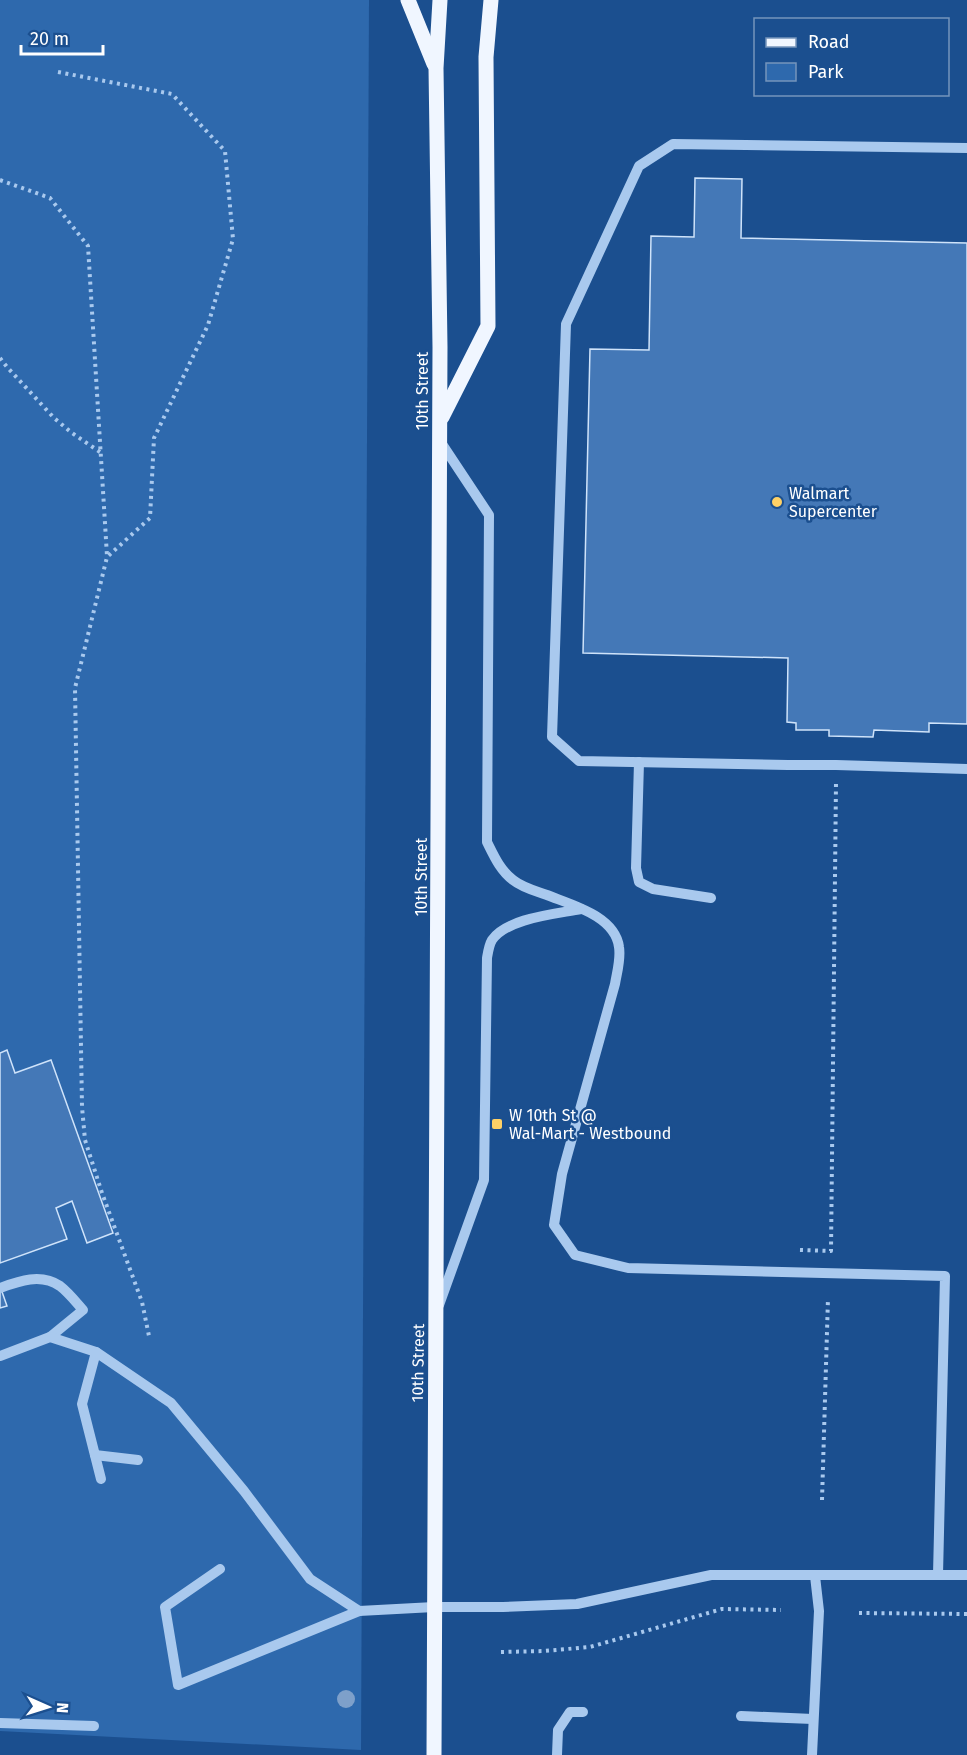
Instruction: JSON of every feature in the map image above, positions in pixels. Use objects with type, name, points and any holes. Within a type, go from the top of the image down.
[{"type":"main road","points":[[408,0],[436,68]]},
{"type":"main road","name":"10th Street","points":[[434,1755],[440,441],[436,68],[440,0]]},
{"type":"main road","points":[[440,420],[488,326],[486,57],[491,0]]},
{"type":"street","points":[[967,148],[673,144],[639,166],[566,324],[552,736],[579,760],[967,769]]},
{"type":"street","points":[[440,441],[489,515],[487,842],[497,864],[513,880],[529,889],[597,915],[614,931],[619,946],[615,984],[562,1174],[554,1225],[575,1255],[628,1268],[945,1276],[938,1575]]},
{"type":"street","points":[[639,762],[636,868],[639,882],[653,889],[711,898]]},
{"type":"street","points":[[437,1311],[484,1180],[487,958],[490,942],[500,930],[526,920],[581,909]]},
{"type":"street","points":[[0,1288],[24,1280],[43,1279],[59,1285],[83,1310],[50,1337],[0,1356]]},
{"type":"street","points":[[50,1337],[96,1352],[171,1403],[244,1491],[310,1579],[359,1611]]},
{"type":"street","points":[[96,1352],[82,1404],[101,1479]]},
{"type":"street","points":[[95,1455],[138,1460]]},
{"type":"street","points":[[220,1569],[165,1607],[178,1685],[359,1611],[577,1604],[711,1575],[967,1575]]},
{"type":"street","points":[[812,1755],[819,1611],[815,1576]]},
{"type":"street","points":[[557,1755],[558,1730],[570,1712],[582,1712]]},
{"type":"street","points":[[741,1716],[813,1719]]},
{"type":"street","points":[[0,1723],[94,1726]]},
{"type":"path","points":[[58,72],[172,94],[225,151],[233,239],[208,326],[154,438],[150,518],[107,557]]},
{"type":"path","points":[[0,180],[50,198],[88,246],[107,557],[75,688],[82,1107],[85,1140],[142,1302],[149,1336]]},
{"type":"path","points":[[0,357],[54,418],[100,452]]},
{"type":"path","points":[[800,1250],[831,1251],[836,765]]},
{"type":"path","points":[[822,1500],[828,1298]]},
{"type":"path","points":[[501,1652],[590,1647],[722,1609],[781,1610]]},
{"type":"path","points":[[859,1613],[967,1614]]},
{"type":"green space","points":[[0,0],[369,0],[361,1750],[0,1731]]},
{"type":"building","name":"Walmart Supercenter","points":[[695,178],[742,179],[741,238],[967,243],[967,724],[929,723],[929,732],[874,730],[873,737],[829,736],[829,730],[796,730],[796,723],[787,722],[788,658],[583,653],[590,349],[649,350],[651,236],[694,237]]},
{"type":"building","points":[[7,1050],[15,1073],[51,1060],[113,1233],[87,1243],[72,1201],[56,1208],[67,1239],[0,1263],[0,1053]]},
{"type":"building","points":[[0,1286],[7,1306],[0,1308]]},
{"type":"place","name":"Walmart Supercenter","points":[[777,502]]},
{"type":"place","name":"W 10th St @ Wal-Mart - Westbound","points":[[497,1124]]}]
